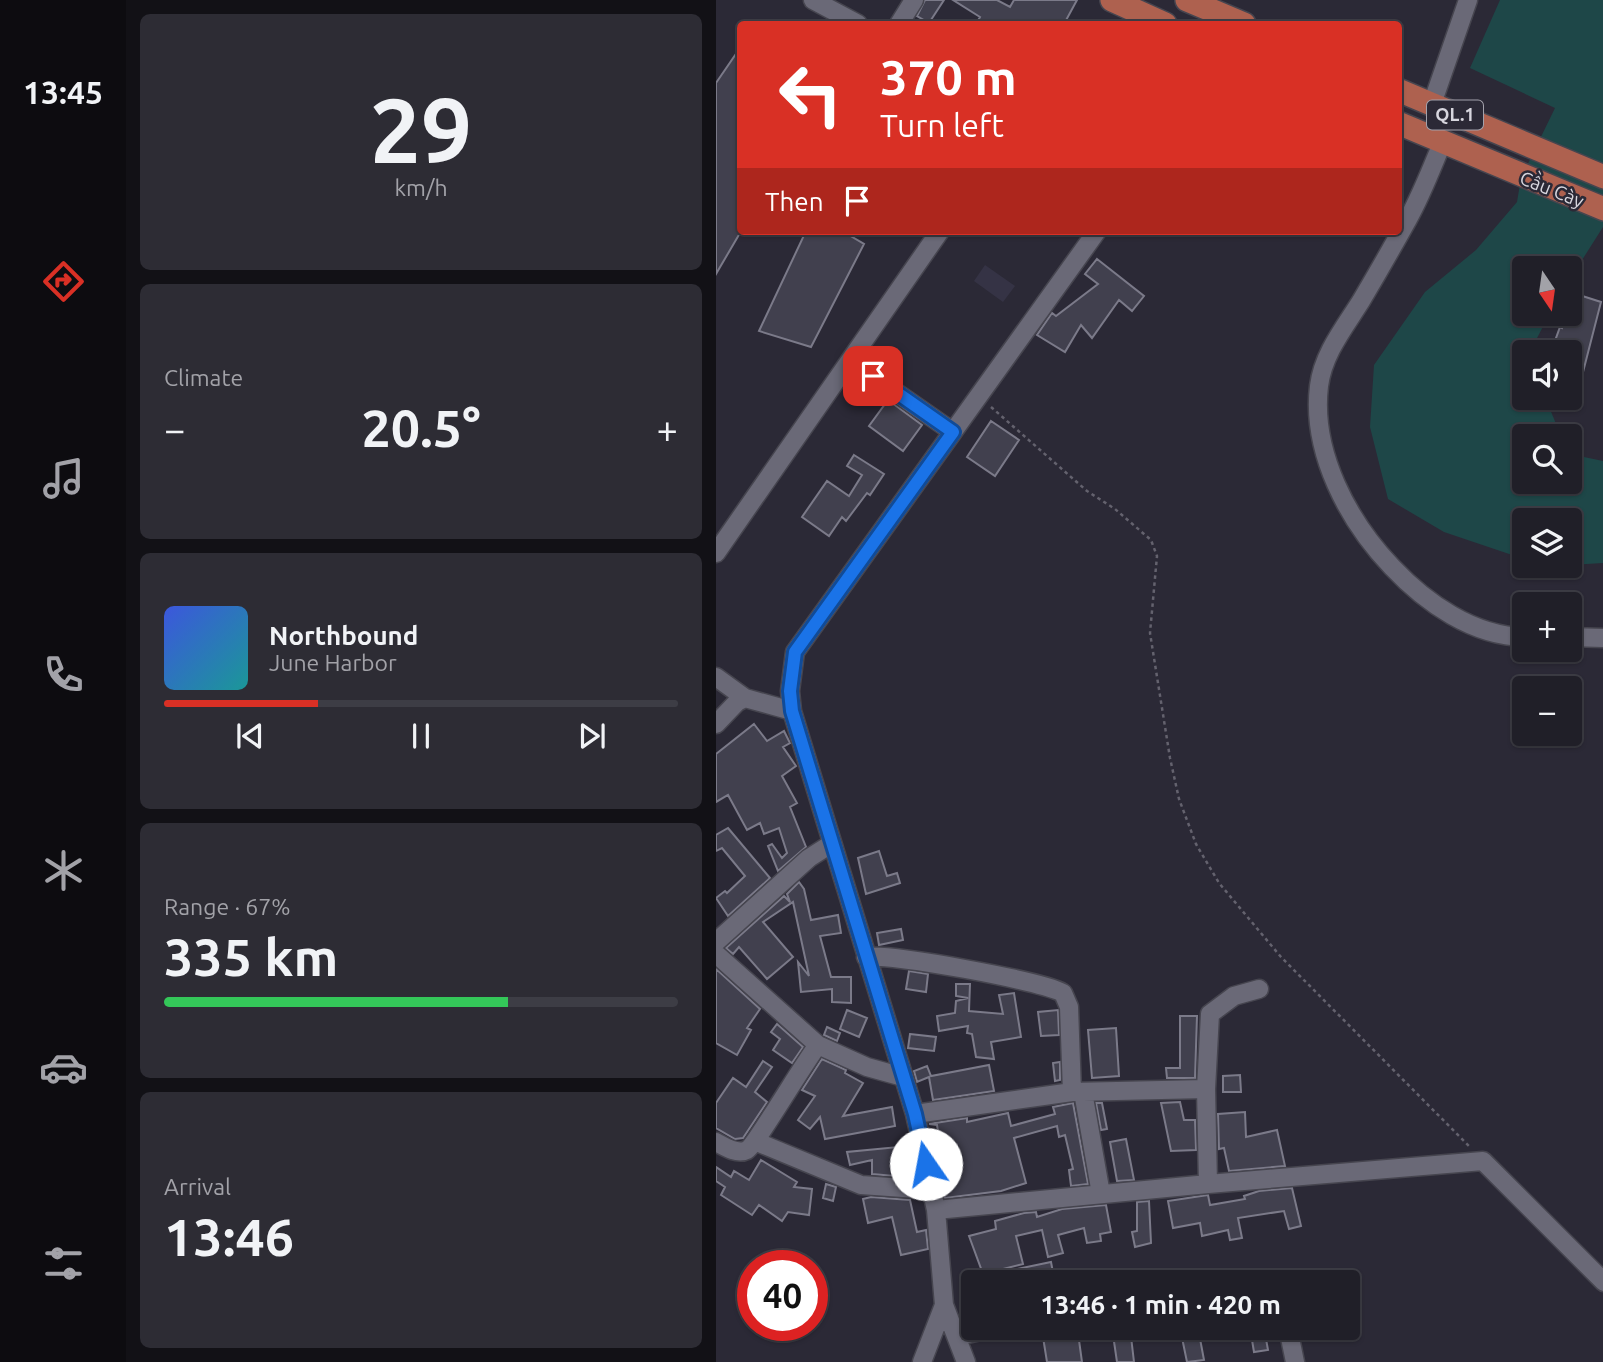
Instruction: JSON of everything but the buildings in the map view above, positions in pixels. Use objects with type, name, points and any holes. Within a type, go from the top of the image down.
[{"type":"main road","points":[[1112,0],[1158,21]]},
{"type":"main road","points":[[1187,0],[1232,21]]},
{"type":"main road","name":"QL.1","points":[[1402,92],[1432,104]]},
{"type":"main road","name":"Cầu Cày","points":[[1432,104],[1603,177]]},
{"type":"main road","name":"QL.1","points":[[1402,125],[1443,141]]},
{"type":"main road","name":"Cầu Cày","points":[[1443,141],[1501,168],[1603,209]]},
{"type":"street","points":[[813,0],[852,21]]},
{"type":"street","points":[[901,21],[914,0]]},
{"type":"street","points":[[1432,104],[1468,0]]},
{"type":"street","points":[[1402,230],[1443,141]]},
{"type":"street","points":[[716,553],[937,235]]},
{"type":"street","points":[[966,1362],[944,1306],[936,1210],[915,1114],[831,844],[792,711],[790,691],[795,652],[1094,235]]},
{"type":"street","points":[[1399,235],[1327,357],[1319,385],[1318,420],[1333,473],[1356,524],[1398,573],[1449,614],[1494,633],[1512,635]]},
{"type":"street","points":[[851,361],[953,432]]},
{"type":"street","points":[[1582,637],[1603,638]]},
{"type":"street","points":[[716,677],[745,698],[792,711]]},
{"type":"street","points":[[716,724],[737,702],[745,698]]},
{"type":"street","points":[[716,942],[809,858],[831,844]]},
{"type":"street","points":[[716,954],[818,1045],[867,1067],[903,1077]]},
{"type":"street","points":[[866,957],[885,956],[974,972],[1063,993],[1069,1007],[1077,1092],[1102,1194]]},
{"type":"street","points":[[1208,1184],[1206,1089],[1210,1014],[1234,996],[1259,989]]},
{"type":"street","points":[[716,1142],[737,1152],[746,1151],[757,1142],[784,1093],[818,1045]]},
{"type":"street","points":[[915,1114],[1077,1092],[1206,1089]]},
{"type":"street","points":[[757,1142],[861,1185],[932,1189]]},
{"type":"street","points":[[936,1210],[1483,1161],[1603,1282]]},
{"type":"street","points":[[922,1362],[944,1306]]},
{"type":"street","points":[[1290,1340],[1295,1362]]},
{"type":"path","points":[[980,394],[1028,442],[1151,540],[1157,556],[1149,633],[1170,758],[1179,799],[1197,844],[1219,883],[1281,957],[1426,1100],[1483,1161]]},
{"type":"shaded area","points":[[1500,0],[1603,0],[1603,227],[1582,260],[1582,256],[1512,256],[1512,326],[1543,326],[1536,340],[1512,340],[1512,410],[1550,410],[1556,424],[1512,424],[1512,494],[1582,494],[1582,455],[1603,461],[1603,563],[1582,564],[1582,508],[1512,508],[1512,555],[1444,532],[1388,499],[1370,427],[1374,365],[1425,292],[1476,250],[1517,202],[1521,178],[1555,108],[1470,68]]},
{"type":"shaded area","points":[[985,265],[1015,286],[1003,302],[974,281]]},
{"type":"route","points":[[873,376],[953,432],[795,652],[790,691],[792,711],[915,1114],[926,1164]]}]
